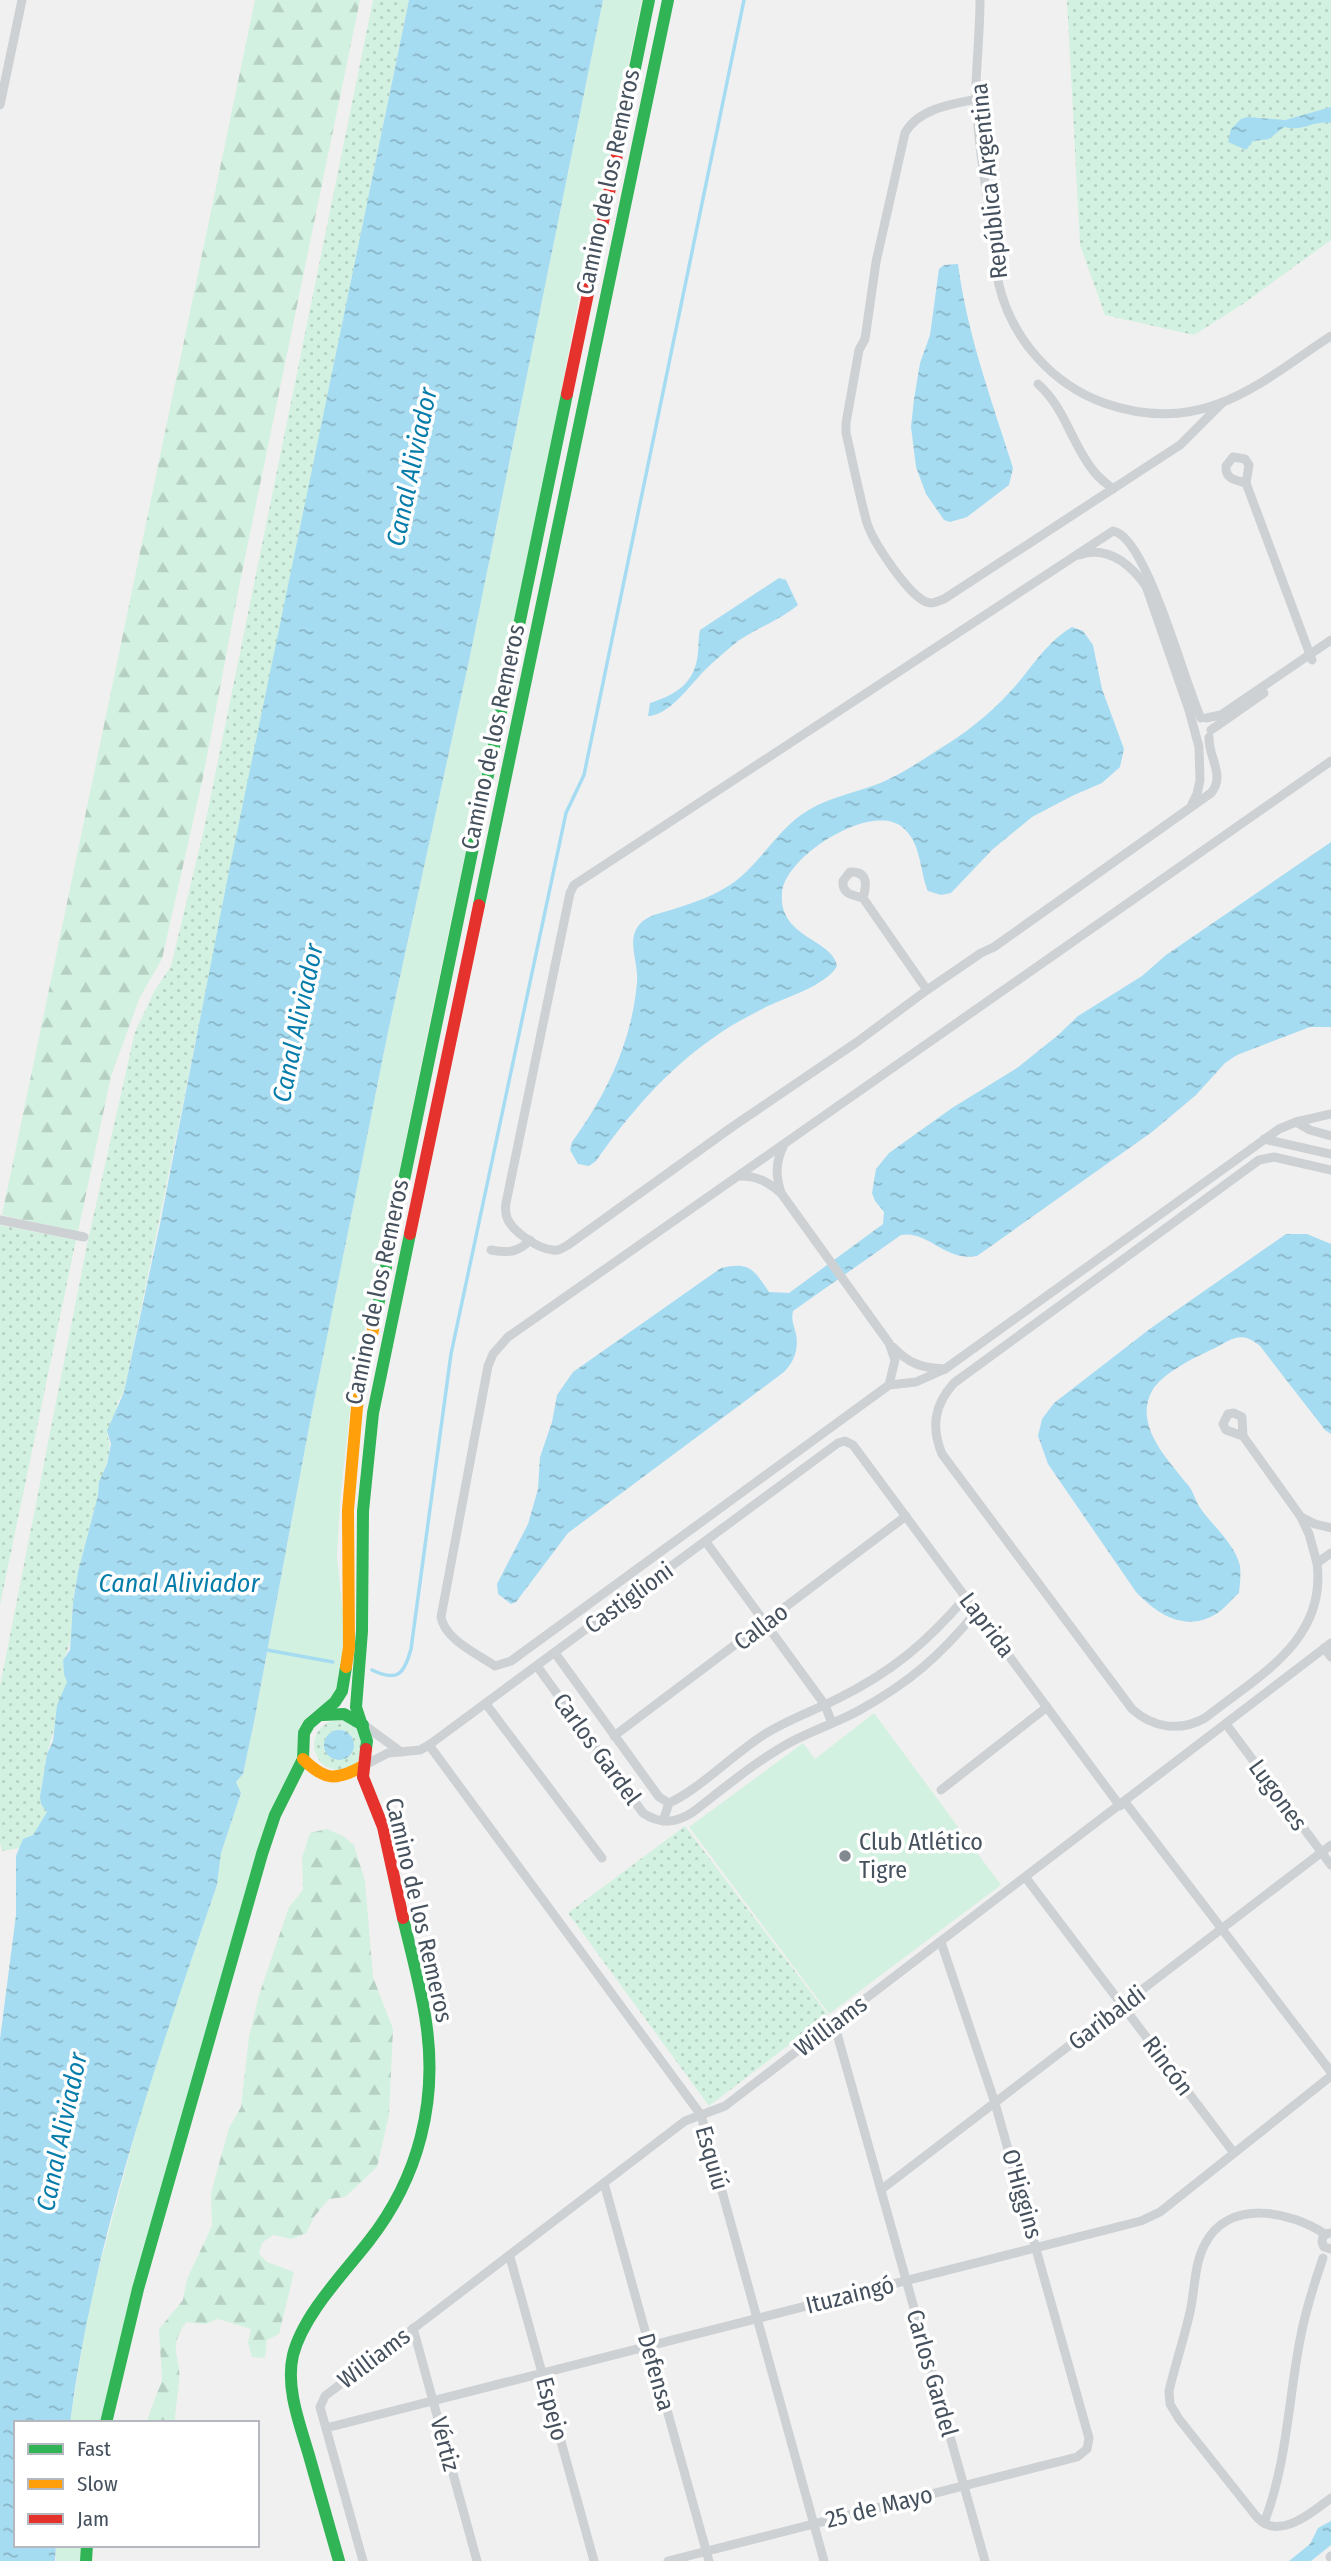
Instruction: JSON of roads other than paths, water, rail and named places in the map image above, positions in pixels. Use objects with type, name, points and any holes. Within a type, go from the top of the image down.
[{"type":"main road","name":"Camino de los Remeros","points":[[106,2421],[138,2289],[259,1864],[275,1815],[303,1759],[304,1733],[317,1717],[335,1702],[342,1691],[347,1664],[348,1510],[357,1407],[649,0]]},
{"type":"main road","name":"Camino de los Remeros","points":[[340,2561],[296,2407],[292,2380],[293,2355],[304,2329],[321,2302],[379,2228],[400,2195],[414,2164],[422,2136],[430,2086],[426,2022],[383,1827],[363,1777],[368,1741],[356,1707],[361,1640],[363,1511],[373,1413],[668,0]]},
{"type":"main road","points":[[317,1717],[335,1712],[345,1713],[354,1716],[364,1725]]},
{"type":"main road","points":[[303,1759],[313,1769],[330,1777],[347,1775],[363,1766]]},
{"type":"street","points":[[0,105],[22,0]]},
{"type":"street","name":"República Argentina","points":[[980,0],[977,99],[979,136],[999,286],[1017,328],[1033,354],[1060,380],[1079,392],[1119,408],[1144,413],[1172,414],[1223,402],[1247,390],[1331,336]]},
{"type":"street","points":[[977,99],[954,103],[918,117],[905,133],[876,262],[865,340],[859,350],[846,423],[846,433],[868,524],[878,547],[900,576],[920,598],[933,604],[976,580],[1180,444],[1223,402]]},
{"type":"street","points":[[1038,384],[1052,396],[1094,473],[1112,489]]},
{"type":"street","points":[[1246,483],[1311,657]]},
{"type":"street","points":[[1072,557],[1086,553],[1102,553],[1120,559],[1146,586],[1200,720],[1212,727],[1210,734],[1217,783],[1211,793],[994,947],[927,990],[857,1042],[732,1127],[568,1245],[555,1251],[549,1250],[530,1240],[510,1224],[505,1212],[506,1203],[570,893],[574,886],[1106,534],[1118,532],[1144,568],[1200,720],[1197,739],[1200,780],[1191,805]]},
{"type":"street","points":[[1197,739],[1203,741],[1331,640]]},
{"type":"street","points":[[1200,720],[1221,715],[1331,647]]},
{"type":"street","points":[[1331,761],[508,1337],[493,1354],[488,1366],[441,1617],[443,1625],[448,1633],[495,1666],[503,1666],[889,1385],[916,1382],[945,1369],[1264,1139],[1296,1122],[1331,1114]]},
{"type":"street","points":[[863,898],[927,990]]},
{"type":"street","points":[[1296,1122],[1310,1130],[1331,1136]]},
{"type":"street","points":[[1264,1139],[1331,1154]]},
{"type":"street","points":[[781,1193],[776,1171],[784,1144]]},
{"type":"street","points":[[1243,1436],[1301,1517],[1312,1542],[1317,1563],[1317,1599],[1312,1616],[1293,1647],[1205,1718],[1194,1725],[1176,1727],[1153,1723],[1132,1709],[942,1454],[934,1426],[937,1406],[954,1383],[1259,1160],[1274,1157],[1331,1170]]},
{"type":"street","points":[[738,1176],[763,1179],[781,1193],[889,1343],[910,1362],[927,1368],[945,1369]]},
{"type":"street","points":[[0,1220],[84,1237]]},
{"type":"street","points":[[491,1250],[511,1252],[525,1246],[530,1240]]},
{"type":"street","points":[[889,1343],[895,1360],[889,1385]]},
{"type":"street","name":"Castiglioni","points":[[363,1766],[388,1753],[420,1750],[429,1745],[838,1443],[845,1441],[853,1445]]},
{"type":"street","name":"Laprida","points":[[853,1445],[1047,1707],[1224,1929],[1331,2074]]},
{"type":"street","name":"Callao","points":[[614,1736],[906,1516]]},
{"type":"street","points":[[1301,1517],[1331,1528]]},
{"type":"street","points":[[706,1542],[825,1705],[832,1723]]},
{"type":"street","points":[[1317,1563],[1331,1553]]},
{"type":"street","points":[[966,1597],[933,1635],[907,1657],[870,1682],[766,1733],[731,1757],[681,1798],[669,1803],[663,1822],[682,1819],[760,1760],[889,1693],[923,1669],[977,1611]]},
{"type":"street","points":[[1328,1646],[1331,1657]]},
{"type":"street","name":"Williams","points":[[326,2428],[320,2407],[325,2396],[685,2121],[725,2106],[1328,1646]]},
{"type":"street","name":"Carlos Gardel","points":[[555,1653],[659,1797],[669,1803]]},
{"type":"street","name":"Carlos Gardel","points":[[537,1666],[643,1814],[663,1822]]},
{"type":"street","points":[[485,1704],[602,1858]]},
{"type":"street","points":[[941,1790],[1047,1707]]},
{"type":"street","name":"Lugones","points":[[1226,1724],[1331,1866]]},
{"type":"street","points":[[364,1725],[401,1752]]},
{"type":"street","name":"Esquiú","points":[[429,1745],[701,2115],[824,2561]]},
{"type":"street","name":"Garibaldi","points":[[882,2189],[1331,1845]]},
{"type":"street","name":"Rincón","points":[[1026,1878],[1234,2153]]},
{"type":"street","name":"O'Higgins","points":[[941,1942],[996,2102],[1089,2438],[1087,2449]]},
{"type":"street","name":"Carlos Gardel","points":[[834,2023],[985,2561]]},
{"type":"street","name":"Ituzaingó","points":[[326,2428],[1151,2218],[1331,2074]]},
{"type":"street","name":"Defensa","points":[[604,2183],[707,2556]]},
{"type":"street","points":[[1264,2523],[1274,2497],[1289,2426],[1300,2338],[1328,2240],[1312,2225],[1280,2214],[1256,2213],[1230,2221],[1212,2234],[1201,2253],[1170,2391],[1170,2404],[1179,2419],[1264,2523],[1275,2527],[1288,2525],[1331,2498]]},
{"type":"street","name":"Espejo","points":[[510,2257],[594,2561]]},
{"type":"street","name":"Vértiz","points":[[414,2328],[477,2561]]},
{"type":"street","points":[[326,2428],[363,2561]]},
{"type":"street","name":"25 de Mayo","points":[[668,2561],[707,2556],[814,2524],[1077,2457],[1087,2449]]},
{"type":"water","name":"Canal Aliviador","points":[[409,0],[603,0],[470,656],[388,1032],[310,1422],[254,1722],[243,1774],[236,1782],[241,1793],[221,1853],[217,1885],[150,2083],[111,2218],[81,2354],[70,2421],[14,2421],[14,2547],[56,2547],[55,2561],[0,2561],[0,2039],[16,1915],[16,1856],[23,1839],[33,1835],[47,1812],[40,1797],[47,1754],[53,1741],[57,1705],[67,1682],[63,1660],[70,1650],[78,1572],[99,1482],[107,1464],[111,1444],[107,1431],[124,1392]]},
{"type":"water","points":[[1331,107],[1331,123],[1298,128],[1284,127],[1269,139],[1253,141],[1246,150],[1228,142],[1231,129],[1241,119],[1247,117],[1285,120]]},
{"type":"water","points":[[958,264],[974,342],[1013,468],[1009,485],[967,517],[950,522],[944,520],[926,494],[916,467],[911,427],[920,363],[930,335],[939,269],[944,265]]},
{"type":"water","points":[[779,578],[786,580],[798,605],[738,641],[709,666],[672,705],[656,715],[648,716],[650,703],[675,692],[693,673],[700,630]]},
{"type":"water","points":[[1072,627],[1083,631],[1093,645],[1102,689],[1124,749],[1120,767],[1102,783],[1032,817],[993,849],[951,893],[941,895],[928,891],[913,841],[902,827],[888,821],[851,827],[813,849],[787,879],[782,893],[783,908],[788,920],[797,929],[833,957],[837,966],[832,973],[804,991],[745,1018],[696,1051],[649,1094],[596,1161],[589,1166],[578,1164],[570,1150],[572,1142],[607,1086],[630,1025],[637,982],[633,938],[639,925],[651,916],[695,902],[725,888],[746,872],[791,823],[809,809],[894,777],[958,737],[993,708],[1049,646]]},
{"type":"water","points":[[1331,842],[1331,1027],[1310,1027],[1237,1055],[1225,1063],[1196,1095],[1152,1132],[977,1256],[955,1255],[920,1237],[901,1235],[793,1311],[796,1350],[791,1364],[784,1372],[568,1533],[516,1602],[511,1604],[498,1594],[497,1584],[528,1524],[538,1489],[540,1457],[552,1422],[557,1395],[573,1372],[721,1268],[745,1267],[755,1273],[769,1292],[789,1293],[883,1224],[884,1212],[872,1193],[876,1169],[889,1153],[952,1108],[1017,1068],[1078,1016],[1142,976],[1166,955]]},
{"type":"water","points":[[1286,1234],[1307,1234],[1331,1244],[1331,1434],[1325,1430],[1260,1346],[1247,1338],[1232,1339],[1197,1357],[1171,1372],[1156,1385],[1147,1404],[1150,1429],[1163,1454],[1233,1550],[1240,1569],[1239,1593],[1219,1612],[1196,1621],[1174,1619],[1154,1608],[1136,1592],[1048,1464],[1038,1436],[1042,1419],[1054,1403],[1151,1328]]},
{"type":"water","points":[[339,1730],[350,1734],[354,1745],[350,1756],[339,1760],[328,1756],[324,1745],[328,1734]]},
{"type":"water","points":[[1331,2521],[1331,2545],[1311,2561],[1289,2561],[1310,2544],[1318,2528]]},
{"type":"waterway","points":[[372,1670],[381,1674],[398,1674],[411,1649],[451,1354],[566,813],[584,775],[744,0]]},
{"type":"waterway","points":[[267,1650],[333,1662]]},
{"type":"place","name":"Club Atlético Tigre","points":[[845,1856]]}]
